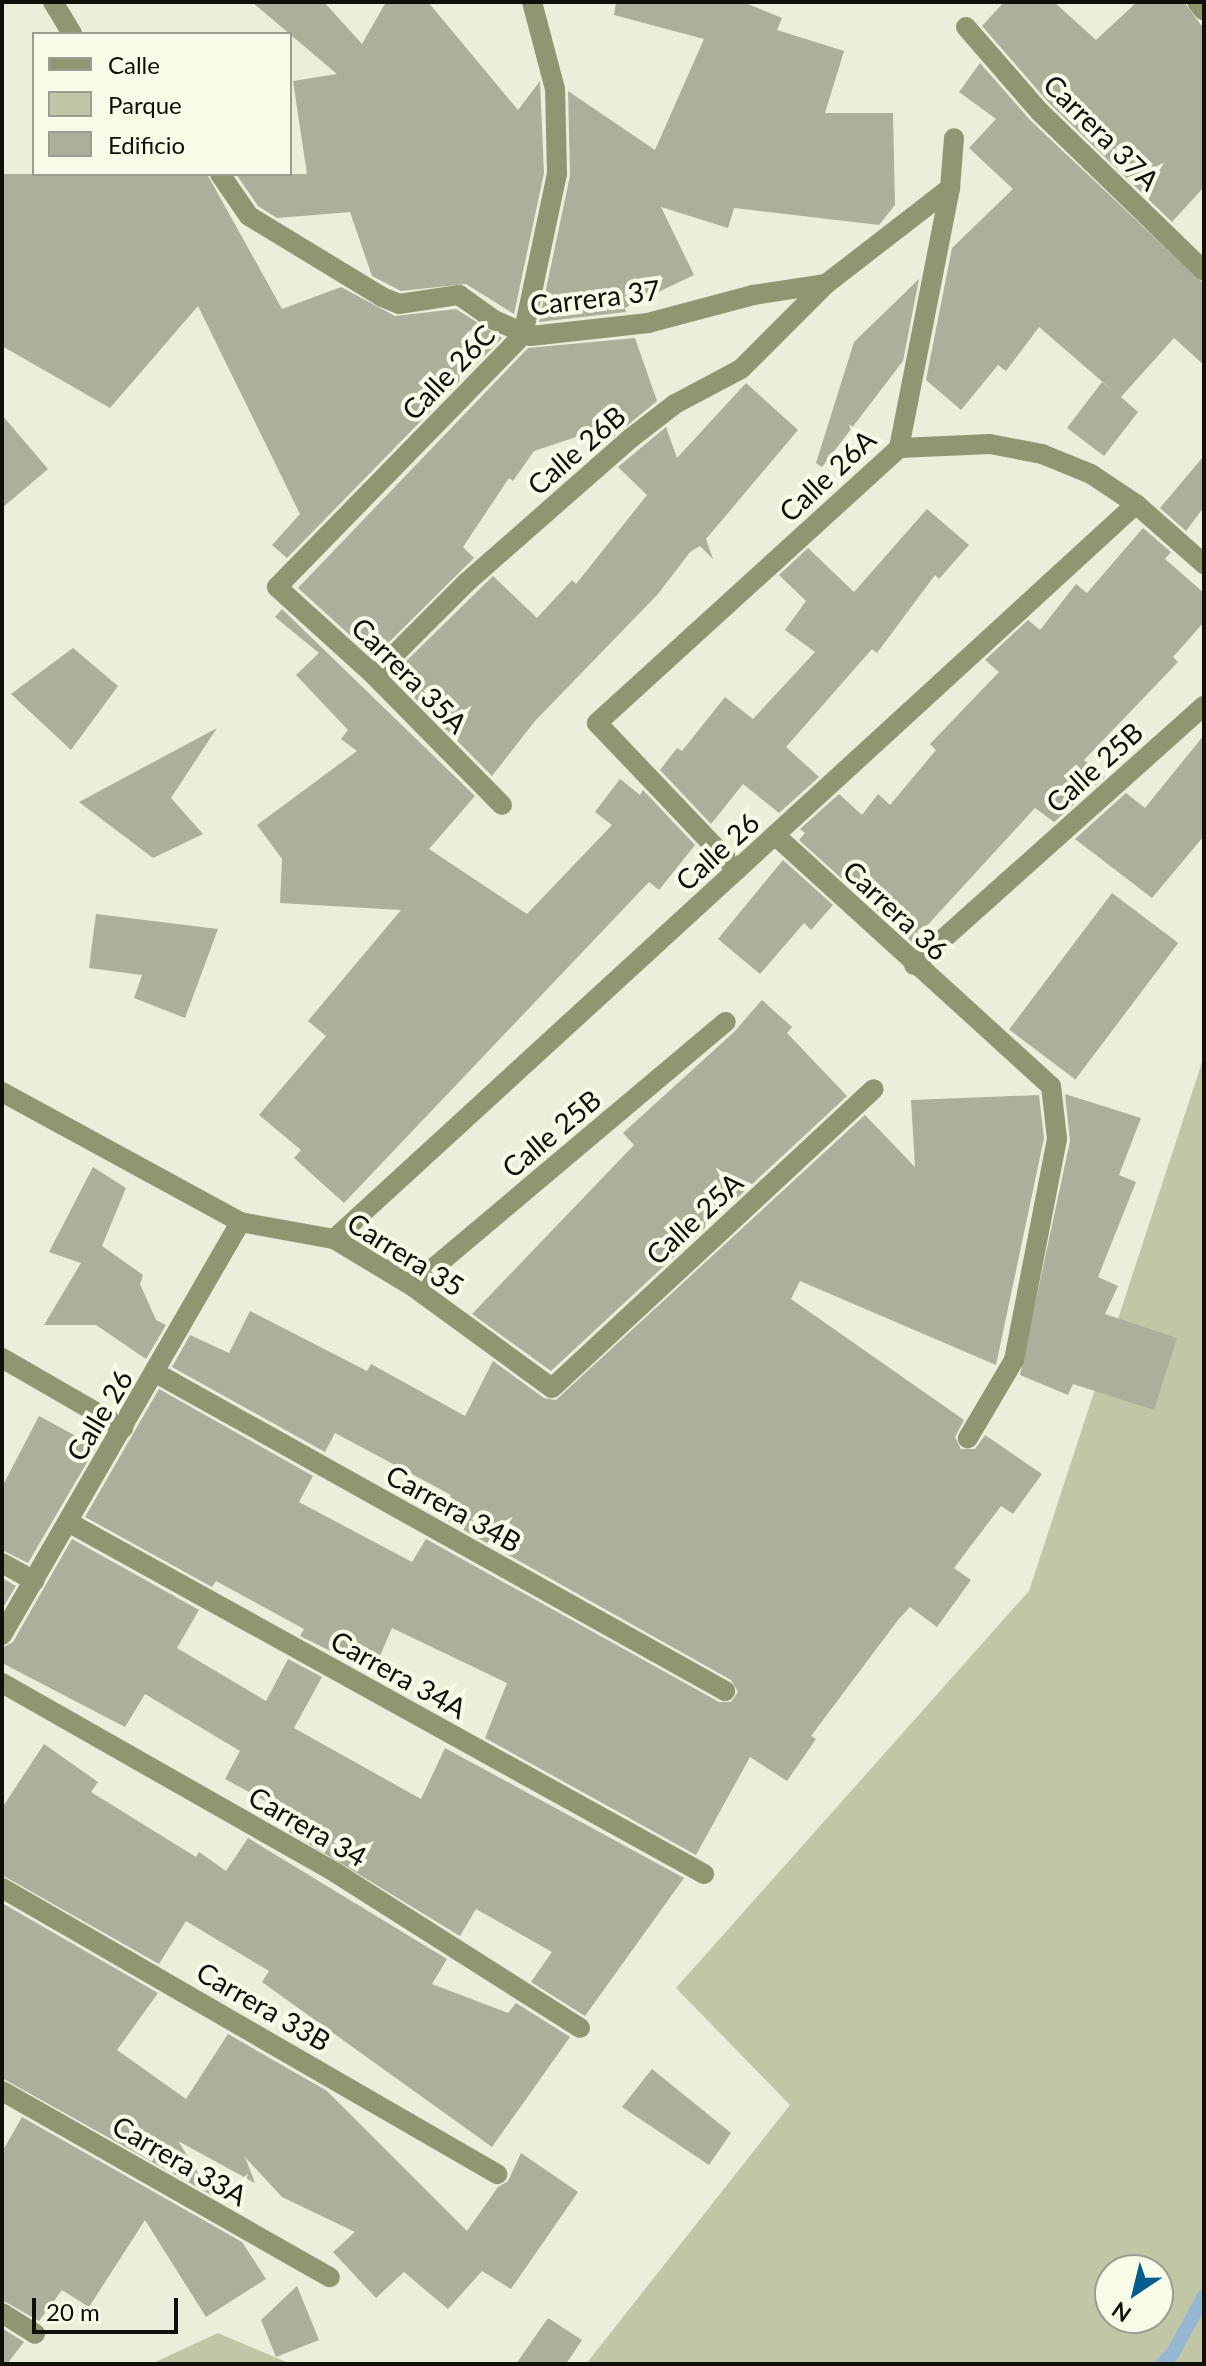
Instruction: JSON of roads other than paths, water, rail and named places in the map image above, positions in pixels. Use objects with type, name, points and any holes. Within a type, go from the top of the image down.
[{"type":"street","points":[[53,2],[71,32]]},
{"type":"street","name":"Calle 26C","points":[[277,587],[523,335],[557,174],[555,89],[532,2]]},
{"type":"street","points":[[1197,2],[1204,11]]},
{"type":"street","name":"Carrera 37A","points":[[966,27],[1040,112],[1204,271]]},
{"type":"street","name":"Calle 26A","points":[[737,870],[597,723],[899,448],[950,188],[954,138]]},
{"type":"street","name":"Carrera 37","points":[[221,176],[249,216],[382,297],[399,304],[459,295],[523,335],[648,323],[753,295],[826,284],[950,188]]},
{"type":"street","name":"Calle 26B","points":[[374,675],[467,582],[631,438],[675,404],[741,369],[826,284]]},
{"type":"street","points":[[899,448],[990,444],[1042,454],[1091,474],[1136,504],[1204,564]]},
{"type":"street","name":"Calle 26","points":[[334,1239],[1136,504]]},
{"type":"street","name":"Carrera 35A","points":[[277,587],[374,675],[502,805]]},
{"type":"street","name":"Calle 25B","points":[[914,965],[1204,706]]},
{"type":"street","name":"Carrera 36","points":[[776,836],[914,965],[1051,1086],[1057,1139],[1014,1360],[968,1438]]},
{"type":"street","name":"Calle 25B","points":[[412,1286],[726,1022]]},
{"type":"street","name":"Calle 25A","points":[[552,1388],[874,1089]]},
{"type":"street","name":"Carrera 35","points":[[2,1092],[240,1222],[334,1239],[412,1286],[552,1388]]},
{"type":"street","name":"Calle 26","points":[[2,1635],[156,1373],[240,1222]]},
{"type":"street","points":[[2,1358],[123,1428]]},
{"type":"street","name":"Carrera 34B","points":[[156,1373],[725,1691]]},
{"type":"street","name":"Carrera 34A","points":[[68,1522],[704,1874]]},
{"type":"street","points":[[2,1563],[34,1581]]},
{"type":"street","name":"Carrera 34","points":[[2,1683],[336,1873],[580,2028]]},
{"type":"street","name":"Carrera 33B","points":[[2,1888],[497,2174]]},
{"type":"street","name":"Carrera 33A","points":[[2,2091],[330,2277]]},
{"type":"street","points":[[2,2313],[35,2334]]},
{"type":"waterway","points":[[1162,2364],[1173,2353],[1204,2296]]}]
